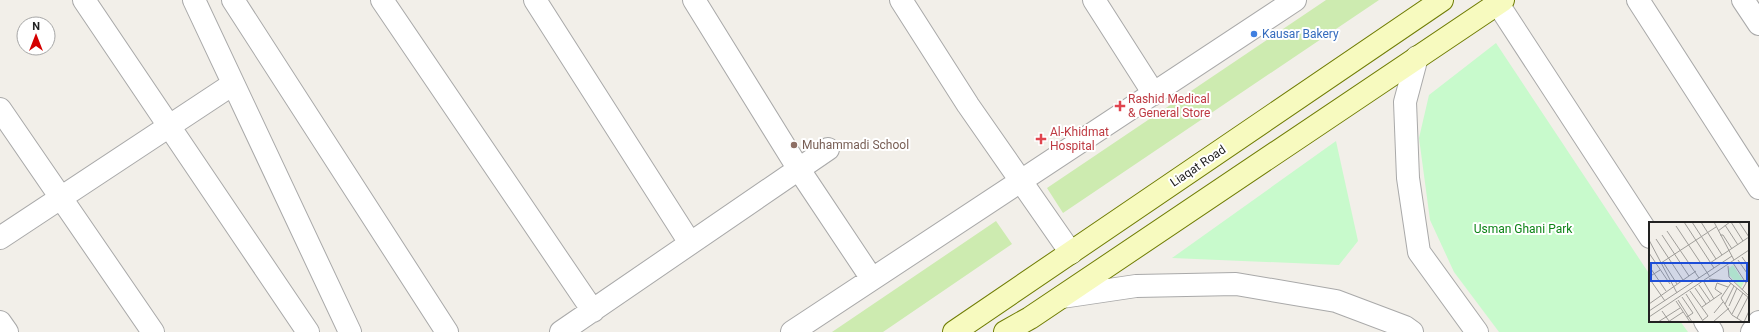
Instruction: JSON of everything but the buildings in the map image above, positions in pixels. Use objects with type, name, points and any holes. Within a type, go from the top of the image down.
[{"type":"main road","name":"Liaqat Road","points":[[954,332],[1442,0]]},
{"type":"main road","points":[[1005,332],[1030,318],[1500,2]]},
{"type":"street","points":[[84,0],[168,127],[308,332]]},
{"type":"street","points":[[194,0],[350,332]]},
{"type":"street","points":[[233,0],[447,332]]},
{"type":"street","points":[[382,0],[593,311]]},
{"type":"street","points":[[535,0],[690,243]]},
{"type":"street","points":[[694,0],[798,168],[872,279]]},
{"type":"street","points":[[901,0],[968,105],[1071,253]]},
{"type":"street","points":[[1094,0],[1154,94]]},
{"type":"street","points":[[792,332],[1020,180],[1154,94],[1295,0]]},
{"type":"street","points":[[1638,0],[1759,188]]},
{"type":"street","points":[[1743,0],[1759,24]]},
{"type":"street","points":[[1500,2],[1649,235]]},
{"type":"street","points":[[1417,57],[1405,102],[1408,178],[1419,252],[1477,332]]},
{"type":"street","points":[[0,238],[233,84]]},
{"type":"street","points":[[0,109],[153,332]]},
{"type":"street","points":[[561,332],[798,168],[828,149]]},
{"type":"street","points":[[1062,296],[1136,286],[1236,284],[1336,301],[1405,327],[1412,332]]},
{"type":"street","points":[[0,322],[7,332]]},
{"type":"street","points":[[1706,322],[1712,332]]},
{"type":"street","points":[[1752,332],[1759,322]]},
{"type":"green space","points":[[1326,0],[1379,0],[1063,213],[1047,188]]},
{"type":"green space","name":"Usman Ghani Park","points":[[1496,43],[1649,273],[1649,322],[1681,322],[1688,332],[1499,332],[1454,272],[1430,220],[1419,138],[1429,95]]},
{"type":"green space","points":[[1336,141],[1358,241],[1339,265],[1172,258]]},
{"type":"green space","points":[[996,221],[1012,244],[883,332],[832,332]]},
{"type":"place","name":"Kausar Bakery","points":[[1254,34]]},
{"type":"place","name":"Rashid Medical & General Store","points":[[1120,106]]},
{"type":"place","name":"Al-Khidmat Hospital","points":[[1041,139]]},
{"type":"place","name":"Muhammadi School","points":[[794,145]]}]
